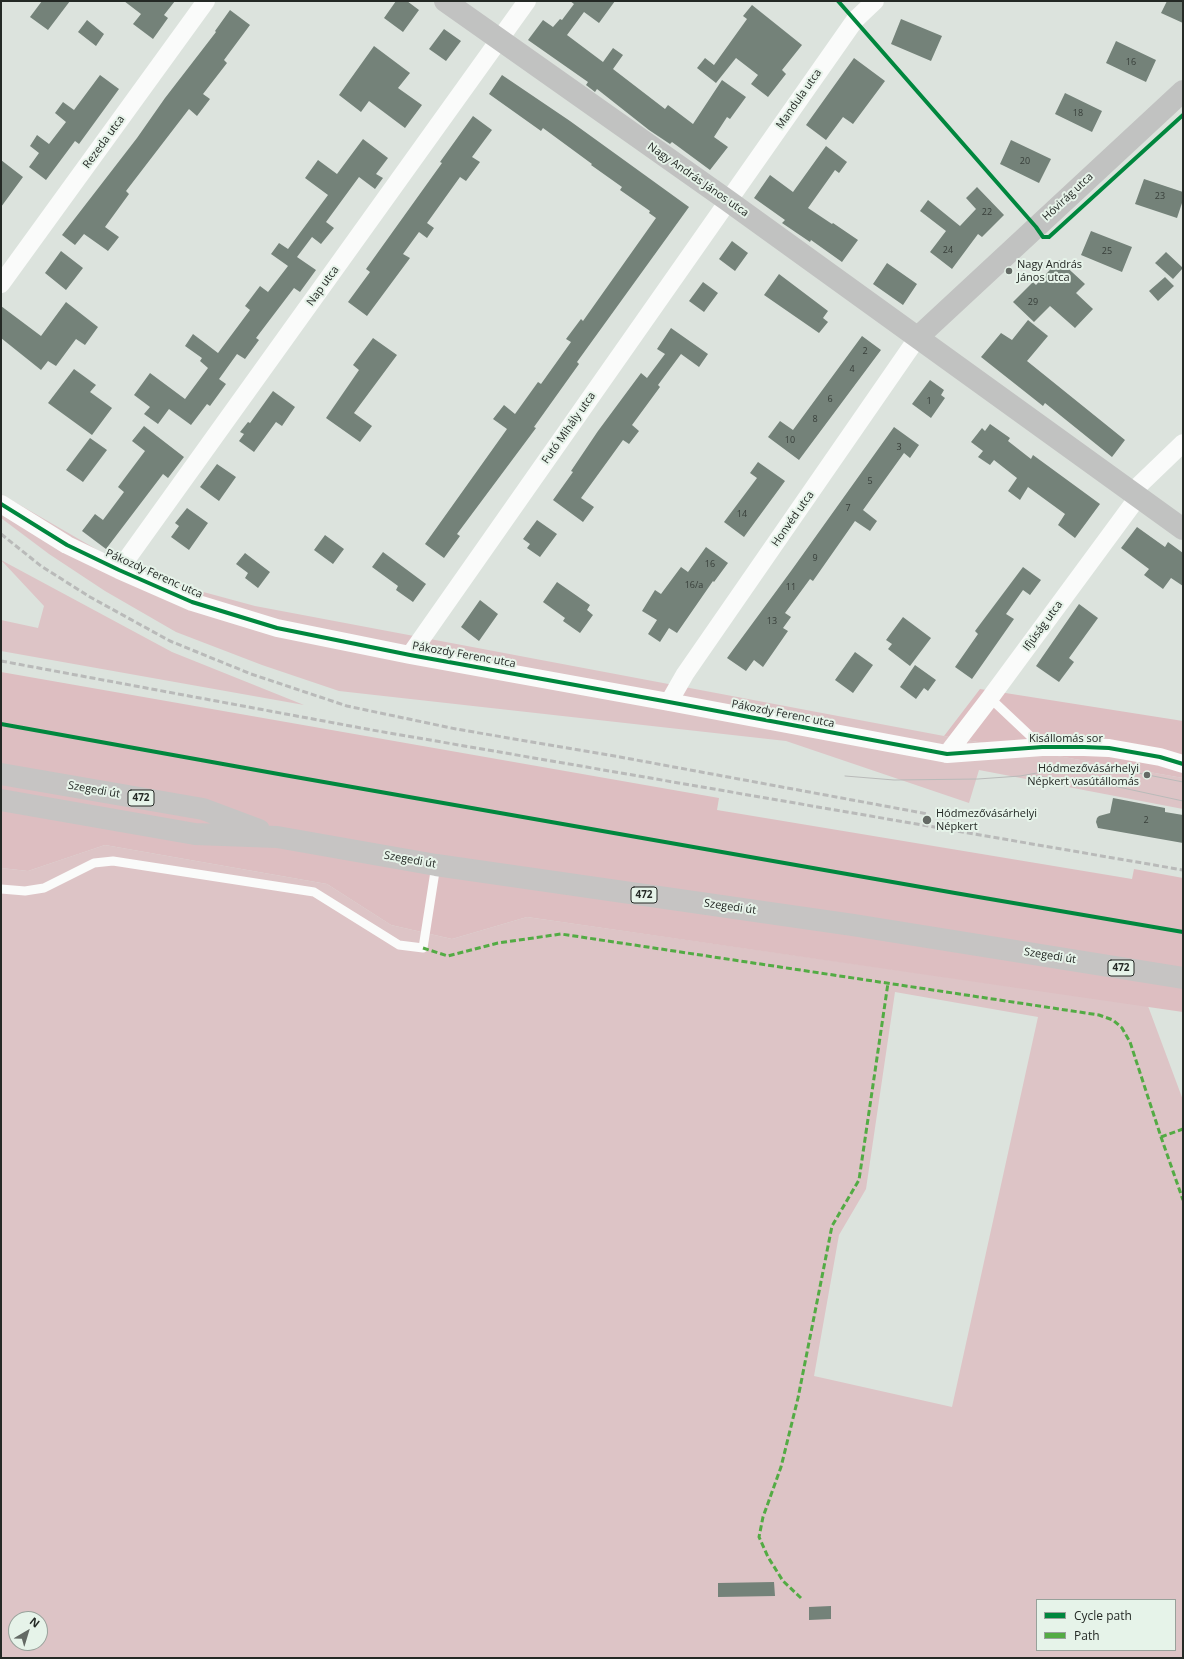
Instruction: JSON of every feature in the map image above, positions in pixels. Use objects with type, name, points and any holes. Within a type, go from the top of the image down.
[{"type":"main road","name":"Szegedi út","points":[[1,774],[203,809],[277,837]]},
{"type":"main road","name":"Szegedi út","points":[[1,800],[195,834],[277,837],[436,865],[845,924],[1183,978]]},
{"type":"street","name":"Rezeda utca","points":[[1,284],[206,1]]},
{"type":"street","name":"Nagy András János utca","points":[[445,1],[727,200],[1183,529]]},
{"type":"street","name":"Nap utca","points":[[119,570],[527,1]]},
{"type":"street","name":"Mandula utca","points":[[727,200],[854,20],[875,1]]},
{"type":"street","name":"Hóvirág utca","points":[[918,338],[1183,91]]},
{"type":"street","name":"Futó Mihály utca","points":[[410,655],[727,200]]},
{"type":"street","name":"Honvéd utca","points":[[669,702],[690,667],[918,338]]},
{"type":"street","name":"Ifjúság utca","points":[[947,754],[990,698],[1135,495],[1183,443]]},
{"type":"street","name":"Pákozdy Ferenc utca","points":[[1,504],[67,546],[119,570],[192,602],[277,628],[410,655],[947,754]]},
{"type":"street","name":"Kisállomás sor","points":[[947,754],[1042,747],[1109,748],[1183,764]]},
{"type":"lane","points":[[990,698],[1042,747]]},
{"type":"lane","points":[[1,889],[25,892],[44,888],[94,863],[113,861],[314,892],[399,945],[423,948],[436,865]]},
{"type":"shaded area","points":[[1,494],[108,556],[196,590],[255,606],[944,736],[1183,778],[1183,809],[979,770],[969,803],[786,741],[339,691],[262,665],[176,632],[105,591],[49,554],[1,518]]},
{"type":"shaded area","points":[[1,560],[172,652],[304,705],[1,651],[1,620],[38,628],[44,606]]},
{"type":"shaded area","points":[[1,672],[719,798],[717,810],[1132,879],[1134,869],[1183,878],[1183,1012],[527,917],[452,939],[391,925],[327,884],[105,845],[28,871],[1,868]]},
{"type":"shaded area","points":[[980,689],[1183,721],[1183,778],[944,736]]},
{"type":"shaded area","points":[[105,845],[327,884],[391,925],[452,939],[527,917],[1148,1006],[1183,1100],[1183,1658],[1,1658],[1,868],[28,871]],"holes":[[[895,992],[1038,1017],[952,1407],[814,1376],[839,1235],[866,1189]]]},
{"type":"building","points":[[42,1],[70,1],[48,30],[30,17]]},
{"type":"building","points":[[124,1],[175,1],[164,15],[168,18],[153,39],[133,24],[141,14]]},
{"type":"building","points":[[396,1],[407,1],[419,10],[403,32],[384,18]]},
{"type":"building","points":[[570,1],[615,1],[599,23],[584,12],[567,35],[603,62],[613,48],[623,55],[613,69],[665,109],[668,105],[693,124],[722,80],[746,97],[730,119],[727,117],[714,137],[728,147],[710,170],[672,142],[670,144],[649,130],[597,89],[595,92],[586,85],[588,82],[528,40],[543,20],[553,27],[560,19],[562,20],[574,4]]},
{"type":"building","points":[[1167,1],[1183,1],[1183,23],[1161,13]]},
{"type":"building","points":[[752,5],[802,45],[782,70],[786,74],[768,97],[751,84],[758,75],[736,58],[716,83],[697,68],[705,58],[714,65],[747,19],[743,16]]},
{"type":"building","points":[[230,10],[250,25],[224,60],[227,63],[203,94],[210,99],[197,116],[189,109],[126,191],[129,194],[105,227],[119,237],[108,251],[84,234],[75,245],[62,235],[137,138],[165,98],[216,32],[215,31]]},
{"type":"building","points":[[901,19],[942,36],[931,61],[891,44]]},
{"type":"building","points":[[87,20],[104,34],[96,46],[78,32]]},
{"type":"building","points":[[444,29],[461,41],[446,61],[429,49]]},
{"type":"building","points":[[1116,41],[1156,60],[1146,82],[1106,63]]},
{"type":"building","points":[[374,46],[410,73],[398,88],[422,105],[405,128],[369,101],[361,112],[339,95]]},
{"type":"building","points":[[854,58],[885,81],[853,124],[843,117],[826,140],[806,125]]},
{"type":"building","points":[[100,75],[119,89],[79,144],[75,141],[46,180],[29,167],[39,153],[30,146],[37,135],[49,144],[66,122],[55,113],[63,102],[74,110]]},
{"type":"building","points":[[502,75],[570,121],[689,207],[577,362],[579,364],[534,427],[536,428],[457,534],[460,536],[444,558],[425,544],[507,429],[493,419],[504,405],[515,414],[538,382],[541,384],[571,342],[566,339],[581,319],[583,321],[656,218],[649,213],[650,211],[620,190],[622,187],[591,165],[592,164],[543,128],[541,131],[489,94]]},
{"type":"building","points":[[1065,93],[1102,111],[1092,132],[1055,114]]},
{"type":"building","points":[[473,116],[492,130],[472,157],[480,162],[466,181],[460,177],[427,223],[434,228],[427,238],[419,232],[403,254],[410,258],[367,316],[348,302],[370,272],[366,269],[442,163],[440,162]]},
{"type":"building","points":[[363,139],[388,158],[376,174],[383,178],[375,189],[359,177],[326,222],[334,228],[321,244],[312,237],[297,257],[316,270],[300,292],[294,288],[256,338],[259,340],[245,359],[237,354],[219,379],[226,384],[210,406],[207,404],[191,425],[169,409],[158,424],[144,414],[150,407],[134,395],[150,373],[185,399],[208,368],[200,361],[202,358],[185,346],[193,334],[218,353],[250,310],[245,306],[260,286],[268,292],[288,266],[271,254],[279,243],[288,249],[328,195],[305,178],[318,160],[337,174]]},
{"type":"building","points":[[1011,140],[1051,159],[1039,183],[1000,164]]},
{"type":"building","points":[[826,146],[847,162],[839,173],[835,170],[808,208],[858,240],[842,262],[811,240],[810,242],[782,223],[785,220],[754,198],[770,175],[793,192]]},
{"type":"building","points":[[1,160],[23,177],[1,207]]},
{"type":"building","points":[[1144,179],[1183,192],[1183,200],[1177,218],[1135,204]]},
{"type":"building","points":[[977,187],[1004,215],[982,237],[978,234],[952,269],[930,252],[946,231],[920,211],[928,200],[960,226],[976,209],[966,198]]},
{"type":"building","points":[[1091,231],[1132,247],[1122,272],[1081,255]]},
{"type":"building","points":[[732,241],[748,253],[735,271],[719,259]]},
{"type":"building","points":[[61,251],[83,268],[66,290],[45,273]]},
{"type":"building","points":[[1166,252],[1183,268],[1173,279],[1155,263]]},
{"type":"building","points":[[1059,260],[1085,284],[1076,293],[1093,309],[1075,328],[1050,306],[1034,322],[1013,302],[1033,282],[1036,285]]},
{"type":"building","points":[[887,263],[917,284],[903,305],[873,284]]},
{"type":"building","points":[[779,274],[828,311],[823,318],[828,322],[819,333],[764,295]]},
{"type":"building","points":[[1165,277],[1174,286],[1158,301],[1149,291]]},
{"type":"building","points":[[703,282],[718,293],[704,312],[689,301]]},
{"type":"building","points":[[66,302],[98,327],[85,345],[76,339],[56,366],[48,361],[41,370],[1,338],[1,306],[41,336]]},
{"type":"building","points":[[1028,320],[1048,336],[1027,361],[1125,440],[1112,457],[1045,403],[1043,406],[981,357],[1001,333],[1012,340]]},
{"type":"building","points":[[671,328],[708,354],[699,367],[681,354],[658,385],[660,387],[632,425],[639,431],[629,444],[623,440],[581,498],[594,507],[583,522],[553,500],[573,472],[571,471],[598,431],[641,373],[647,378],[665,354],[657,349]]},
{"type":"building","points":[[862,336],[881,350],[799,460],[768,437],[780,421],[793,430]]},
{"type":"building","points":[[373,338],[397,355],[354,413],[372,426],[360,442],[326,418],[359,370],[353,365]]},
{"type":"building","points":[[74,369],[96,385],[90,392],[112,408],[92,435],[48,403]]},
{"type":"building","points":[[930,380],[944,390],[941,395],[945,398],[931,418],[912,404]]},
{"type":"building","points":[[273,391],[295,407],[282,426],[276,422],[254,452],[239,441],[244,434],[240,432],[248,422],[250,423]]},
{"type":"building","points":[[990,424],[1010,438],[1008,441],[1031,459],[1033,455],[1100,504],[1075,538],[1058,525],[1065,514],[1028,487],[1020,500],[1008,491],[1017,478],[994,460],[990,465],[978,457],[983,451],[971,442],[982,428],[985,431]]},
{"type":"building","points":[[144,426],[184,457],[168,478],[163,474],[106,549],[82,531],[95,514],[103,520],[124,492],[118,487],[145,451],[132,441]]},
{"type":"building","points":[[894,427],[919,445],[910,458],[904,453],[863,510],[877,521],[870,531],[855,521],[813,581],[810,579],[785,613],[791,617],[783,628],[788,631],[763,667],[754,660],[746,671],[727,658]]},
{"type":"building","points":[[90,438],[107,450],[83,482],[66,470]]},
{"type":"building","points":[[758,462],[785,481],[744,537],[724,522],[757,478],[750,473]]},
{"type":"building","points":[[217,464],[236,477],[219,501],[200,487]]},
{"type":"building","points":[[187,508],[208,523],[189,550],[171,537],[179,526],[175,523]]},
{"type":"building","points":[[537,520],[557,534],[540,557],[527,548],[530,544],[523,539]]},
{"type":"building","points":[[1137,527],[1165,547],[1168,542],[1183,553],[1183,586],[1171,578],[1163,589],[1144,575],[1149,569],[1121,548]]},
{"type":"building","points":[[325,535],[344,549],[333,564],[314,550]]},
{"type":"building","points":[[706,547],[728,563],[714,582],[713,581],[677,633],[669,628],[660,642],[648,634],[657,620],[642,611],[655,590],[661,594],[681,567],[688,572]]},
{"type":"building","points":[[383,552],[426,584],[413,602],[396,590],[398,586],[372,567]]},
{"type":"building","points":[[245,553],[270,572],[258,588],[245,578],[248,573],[236,564]]},
{"type":"building","points":[[1023,567],[1041,580],[1030,595],[1023,590],[1006,614],[1014,619],[972,679],[955,667],[978,634],[975,631]]},
{"type":"building","points":[[557,582],[590,605],[587,610],[593,615],[580,633],[563,621],[565,618],[543,602]]},
{"type":"building","points":[[480,600],[498,614],[479,641],[461,627]]},
{"type":"building","points":[[1079,604],[1098,618],[1069,658],[1074,662],[1059,682],[1036,666]]},
{"type":"building","points":[[903,617],[931,638],[910,666],[888,649],[892,644],[886,640]]},
{"type":"building","points":[[855,652],[873,665],[853,693],[835,680]]},
{"type":"building","points":[[915,665],[936,680],[928,691],[924,688],[916,699],[900,687]]},
{"type":"building","points":[[1113,798],[1165,808],[1165,812],[1183,815],[1183,843],[1098,828],[1096,822],[1097,818],[1110,813]]},
{"type":"building","points":[[774,1582],[775,1596],[718,1597],[718,1583]]},
{"type":"building","points":[[831,1606],[831,1619],[809,1620],[809,1607]]},
{"type":"tram line","points":[[845,776],[894,780],[978,779],[1020,776],[1054,770],[1093,767],[1128,771],[1183,782]]},
{"type":"tram line","points":[[1036,776],[1114,786],[1183,801]]},
{"type":"railway","points":[[1,534],[41,566],[90,597],[170,641],[251,674],[347,706],[456,729],[620,757],[928,814]]},
{"type":"railway","points":[[1,661],[372,730],[1183,870]]},
{"type":"marked path","points":[[423,948],[448,956],[498,943],[561,934],[1099,1015],[1113,1020],[1122,1028],[1130,1042],[1183,1200]]},
{"type":"marked path","points":[[801,1598],[783,1581],[768,1557],[759,1537],[763,1517],[781,1467],[798,1398],[832,1226],[859,1180],[888,983]]},
{"type":"marked path","points":[[1161,1137],[1183,1129]]},
{"type":"cycle path","points":[[838,1],[1036,227],[1043,237],[1049,237],[1183,115]]},
{"type":"cycle path","points":[[1,504],[67,545],[119,570],[192,602],[277,628],[410,655],[947,754],[1042,747],[1109,748],[1160,757],[1183,764]]},
{"type":"cycle path","points":[[1,724],[1183,932]]},
{"type":"place","name":"Nagy András János utca","points":[[1009,271]]},
{"type":"place","name":"Hódmezővásárhelyi Népkert vasútállomás","points":[[1147,775]]},
{"type":"place","name":"Hódmezővásárhelyi Népkert","points":[[927,820]]}]
